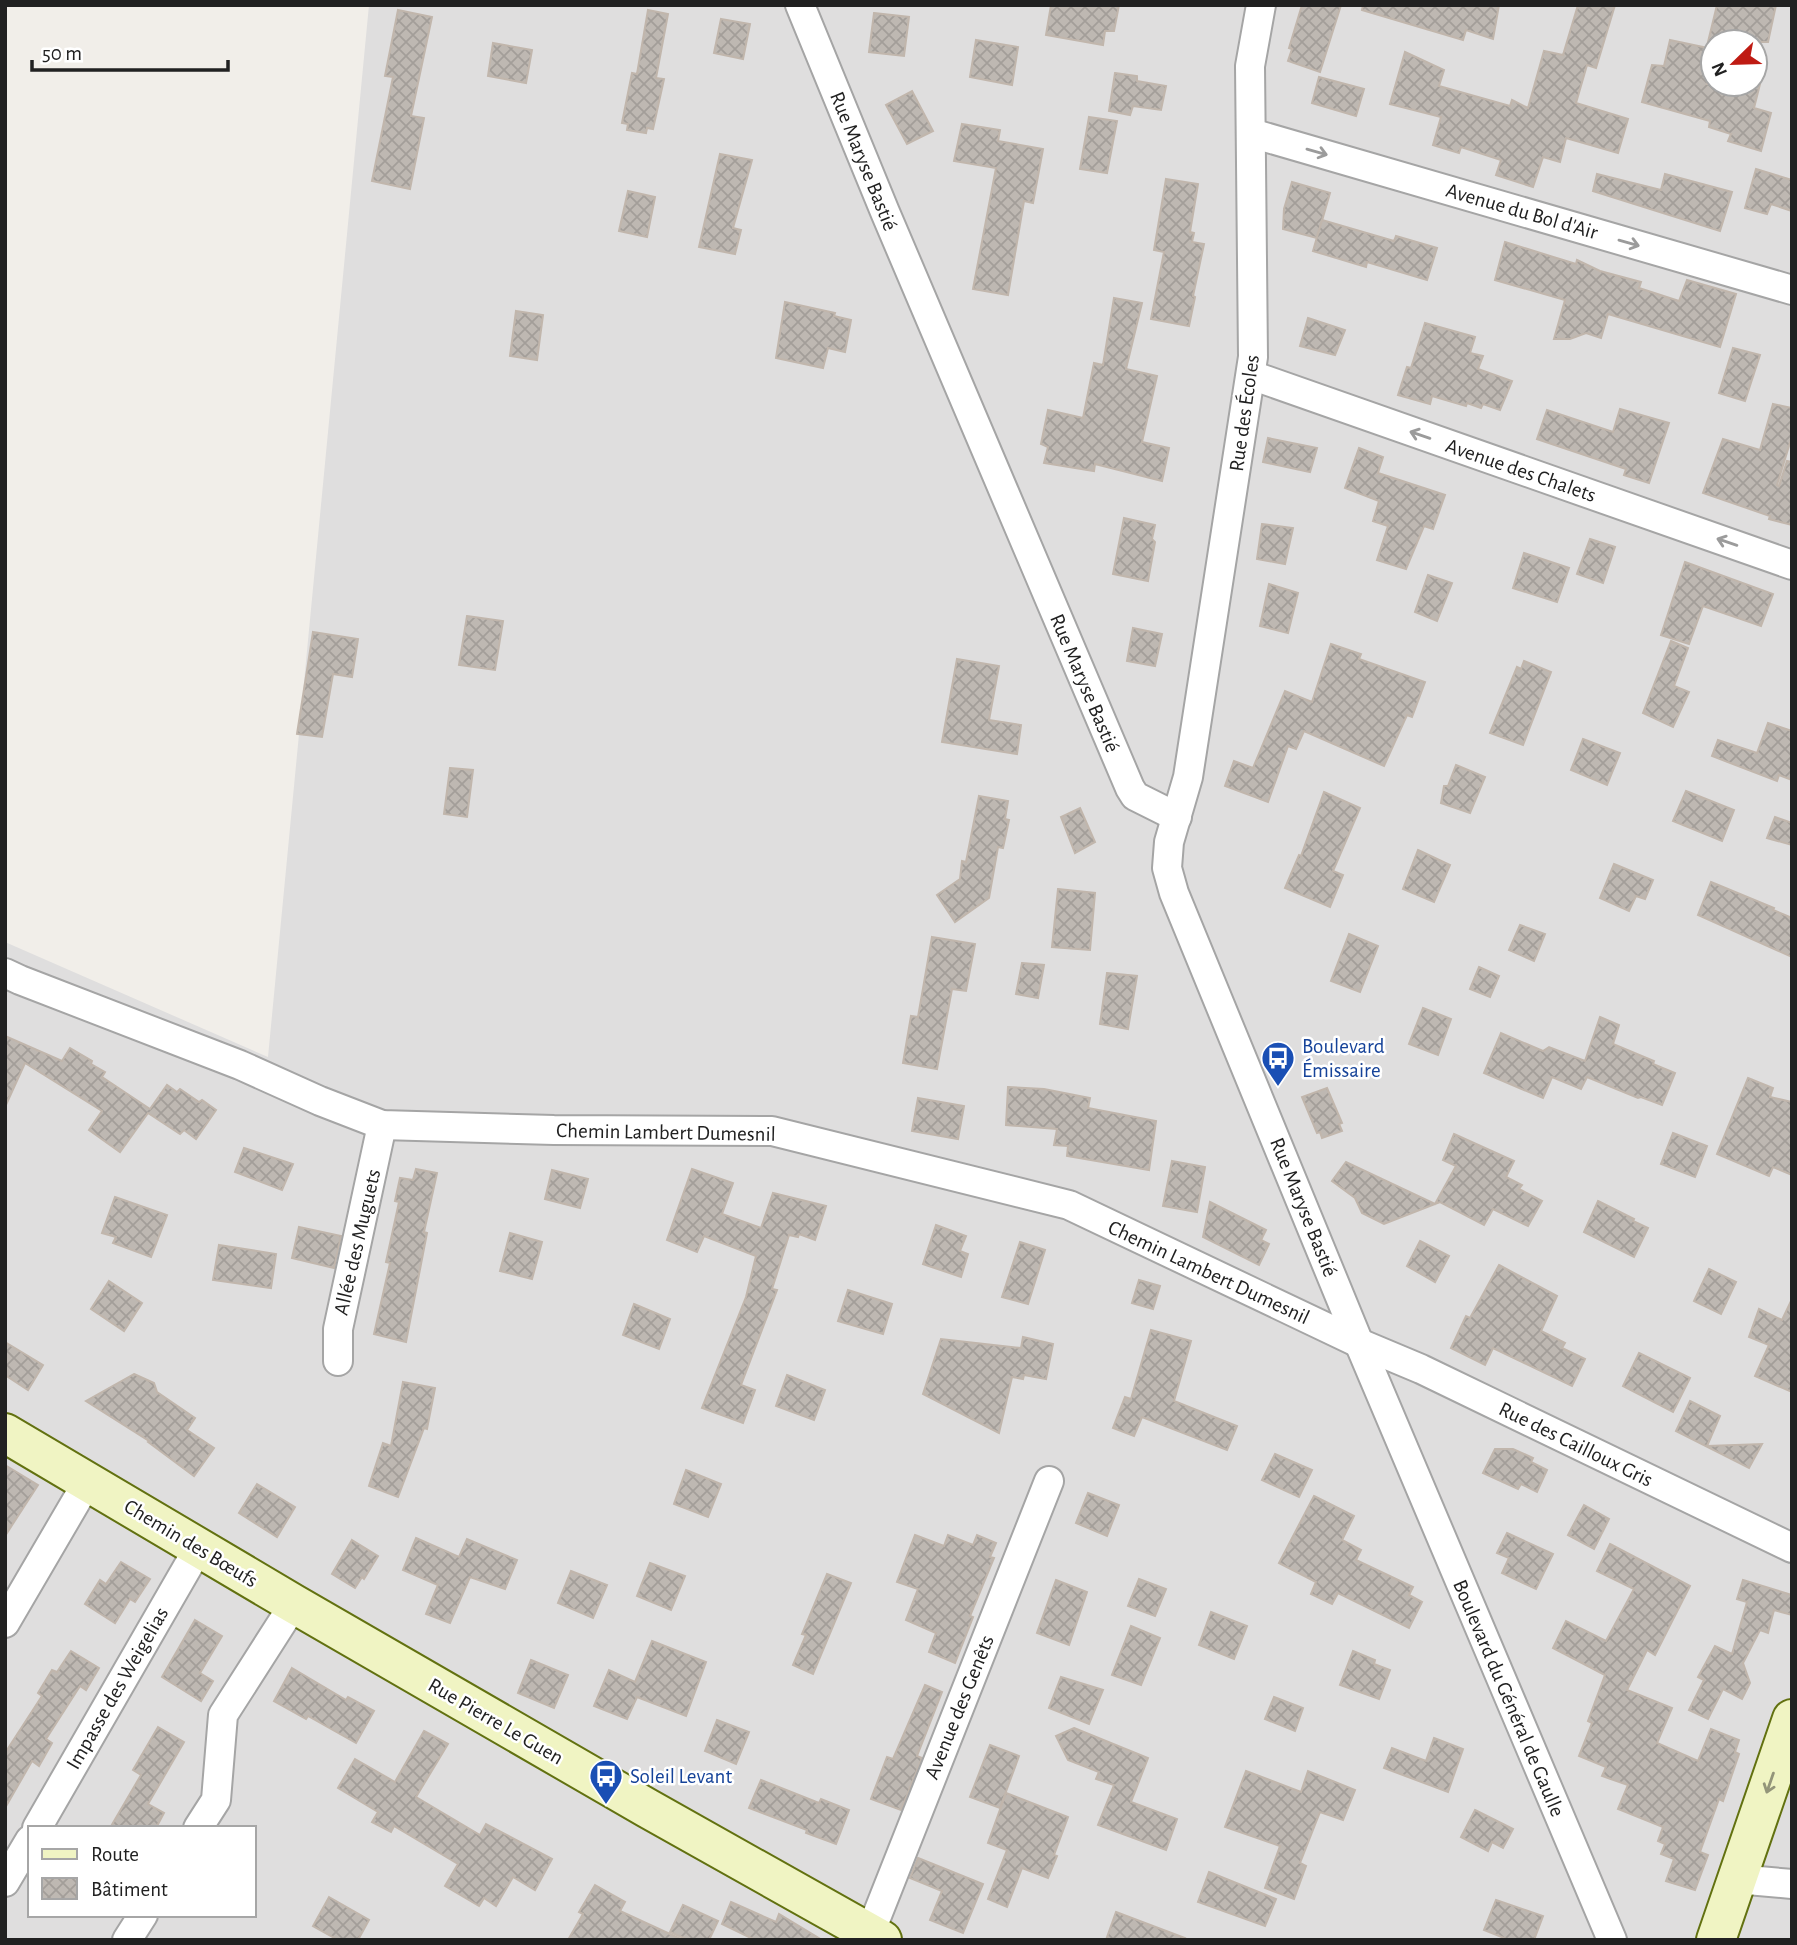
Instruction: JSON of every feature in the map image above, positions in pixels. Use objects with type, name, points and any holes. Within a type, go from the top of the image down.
[{"type":"street","name":"Rue Maryse Bastié","points":[[800,5],[890,225],[1130,788],[1135,796],[1177,817],[1169,842],[1167,868],[1174,893],[1359,1343],[1408,1455]]},
{"type":"street","name":"Rue des Écoles","points":[[1177,817],[1188,777],[1253,357],[1250,66],[1261,5]]},
{"type":"street","name":"Avenue du Bol d'Air","points":[[1251,133],[1792,290]]},
{"type":"street","name":"Avenue des Chalets","points":[[1251,375],[1792,565]]},
{"type":"street","name":"Chemin Lambert Dumesnil","points":[[5,972],[240,1065],[382,1125],[554,1130],[772,1131],[1069,1205],[1359,1343]]},
{"type":"street","name":"Allée des Muguets","points":[[338,1361],[338,1329],[382,1125]]},
{"type":"street","name":"Rue des Cailloux Gris","points":[[1359,1343],[1421,1369],[1792,1548]]},
{"type":"street","name":"Chemin des Bœufs","points":[[5,1433],[294,1604]]},
{"type":"street","name":"Boulevard du Général de Gaulle","points":[[1408,1455],[1612,1940]]},
{"type":"street","points":[[5,1623],[88,1481]]},
{"type":"street","name":"Avenue des Genêts","points":[[866,1935],[1049,1481]]},
{"type":"street","name":"Impasse des Weigelias","points":[[38,1826],[198,1549]]},
{"type":"street","points":[[199,1826],[216,1800],[223,1715],[294,1604]]},
{"type":"street","name":"Rue Pierre Le Guen","points":[[294,1604],[866,1935]]},
{"type":"street","points":[[1716,1940],[1791,1725]]},
{"type":"street","points":[[5,1882],[28,1843]]},
{"type":"street","points":[[1736,1879],[1792,1884]]},
{"type":"street","points":[[127,1940],[142,1917]]},
{"type":"shaded area","points":[[369,5],[1792,5],[1792,1940],[5,1940],[5,942],[268,1057]]},
{"type":"building","points":[[1051,5],[1119,5],[1114,31],[1105,31],[1103,45],[1046,35]]},
{"type":"building","points":[[1302,5],[1341,5],[1320,72],[1288,61],[1292,49],[1289,48]]},
{"type":"building","points":[[1363,5],[1499,5],[1493,39],[1466,30],[1463,40],[1362,10]]},
{"type":"building","points":[[1578,5],[1615,5],[1596,68],[1587,65],[1576,103],[1628,119],[1618,153],[1566,138],[1560,162],[1543,157],[1533,187],[1496,175],[1501,160],[1461,147],[1459,153],[1433,145],[1441,117],[1390,104],[1405,52],[1444,70],[1439,86],[1510,106],[1512,100],[1528,108],[1544,51],[1563,55]]},
{"type":"building","points":[[1717,5],[1776,5],[1769,37],[1769,28],[1711,28]]},
{"type":"building","points":[[398,10],[432,17],[411,116],[424,118],[410,189],[372,181],[393,77],[385,76]]},
{"type":"building","points":[[648,10],[668,14],[656,78],[664,79],[653,129],[647,128],[646,133],[627,130],[628,124],[622,123],[632,73],[637,74]]},
{"type":"building","points":[[874,13],[909,17],[904,56],[869,52]]},
{"type":"building","points":[[721,19],[750,24],[743,59],[714,53]]},
{"type":"building","points":[[976,40],[1018,47],[1012,85],[970,77]]},
{"type":"building","points":[[1670,40],[1699,46],[1699,98],[1756,98],[1754,108],[1771,113],[1761,151],[1728,141],[1731,134],[1709,127],[1710,121],[1642,102],[1652,65],[1664,66]]},
{"type":"building","points":[[493,43],[532,50],[526,83],[488,76]]},
{"type":"building","points":[[1115,73],[1137,76],[1137,81],[1166,86],[1161,110],[1133,106],[1130,115],[1109,111]]},
{"type":"building","points":[[1319,77],[1364,89],[1356,116],[1312,103]]},
{"type":"building","points":[[912,91],[933,131],[907,144],[886,105]]},
{"type":"building","points":[[1089,117],[1117,121],[1107,173],[1080,169]]},
{"type":"building","points":[[962,124],[1000,130],[998,141],[1043,149],[1033,203],[1024,201],[1008,295],[973,289],[996,168],[954,161]]},
{"type":"building","points":[[720,154],[752,160],[733,228],[741,230],[735,254],[699,247]]},
{"type":"building","points":[[1756,169],[1792,180],[1792,211],[1771,204],[1767,214],[1745,208]]},
{"type":"building","points":[[1597,174],[1661,190],[1665,174],[1732,192],[1720,231],[1593,191]]},
{"type":"building","points":[[1166,179],[1198,184],[1190,232],[1194,233],[1192,242],[1204,244],[1189,326],[1151,319],[1164,252],[1154,250]]},
{"type":"building","points":[[1292,182],[1330,193],[1317,238],[1283,229],[1284,209]]},
{"type":"building","points":[[628,191],[655,197],[647,237],[619,231]]},
{"type":"building","points":[[1322,220],[1394,241],[1396,236],[1437,248],[1427,280],[1367,262],[1366,267],[1313,251]]},
{"type":"building","points":[[1505,242],[1576,264],[1577,260],[1600,271],[1641,282],[1639,288],[1679,301],[1687,280],[1736,294],[1720,347],[1608,314],[1601,338],[1586,333],[1570,339],[1554,339],[1565,300],[1495,280]]},
{"type":"building","points":[[1114,298],[1142,303],[1126,369],[1157,376],[1142,442],[1169,448],[1162,481],[1095,464],[1094,471],[1044,463],[1048,447],[1041,444],[1048,410],[1083,418],[1094,363],[1103,365]]},
{"type":"building","points":[[785,302],[835,313],[834,316],[851,320],[845,352],[828,348],[823,368],[776,358]]},
{"type":"building","points":[[516,311],[543,315],[537,360],[510,356]]},
{"type":"building","points":[[1308,318],[1345,330],[1335,355],[1300,346]]},
{"type":"building","points":[[1425,323],[1475,337],[1470,353],[1483,356],[1478,369],[1512,381],[1500,410],[1483,404],[1481,408],[1467,403],[1466,406],[1432,396],[1430,404],[1398,395],[1407,367],[1411,368]]},
{"type":"building","points":[[1733,348],[1760,355],[1745,401],[1719,393]]},
{"type":"building","points":[[1773,404],[1792,408],[1792,436],[1777,485],[1779,486],[1787,461],[1792,462],[1792,525],[1769,519],[1770,516],[1703,493],[1723,439],[1760,450]]},
{"type":"building","points":[[1620,409],[1669,423],[1649,483],[1624,475],[1626,469],[1537,439],[1547,410],[1613,432]]},
{"type":"building","points":[[1268,438],[1317,448],[1310,472],[1263,462]]},
{"type":"building","points":[[1359,448],[1383,457],[1378,473],[1445,495],[1433,529],[1424,526],[1406,569],[1377,560],[1388,526],[1373,521],[1379,501],[1345,488]]},
{"type":"building","points":[[1124,518],[1155,525],[1152,539],[1155,542],[1148,581],[1113,574]]},
{"type":"building","points":[[1262,524],[1293,528],[1285,564],[1257,559]]},
{"type":"building","points":[[1590,539],[1615,547],[1603,583],[1577,574]]},
{"type":"building","points":[[1524,553],[1569,568],[1557,602],[1513,588]]},
{"type":"building","points":[[1685,562],[1773,594],[1761,626],[1703,606],[1689,644],[1661,635]]},
{"type":"building","points":[[1428,575],[1452,583],[1437,621],[1415,612]]},
{"type":"building","points":[[1269,584],[1298,593],[1288,633],[1260,626]]},
{"type":"building","points":[[467,616],[503,621],[495,670],[459,665]]},
{"type":"building","points":[[1133,628],[1162,634],[1155,666],[1127,661]]},
{"type":"building","points":[[313,632],[358,639],[352,677],[333,674],[322,737],[297,734]]},
{"type":"building","points":[[1671,641],[1688,648],[1674,686],[1689,692],[1673,727],[1643,713]]},
{"type":"building","points":[[1331,644],[1361,654],[1359,659],[1425,682],[1412,717],[1407,715],[1384,766],[1304,731],[1296,749],[1288,746],[1268,802],[1225,786],[1234,761],[1253,768],[1285,691],[1312,702]]},
{"type":"building","points":[[957,659],[999,666],[989,720],[1021,725],[1017,754],[942,742]]},
{"type":"building","points":[[1524,661],[1551,672],[1523,745],[1490,733],[1517,667],[1521,669]]},
{"type":"building","points":[[1768,723],[1792,731],[1792,780],[1779,775],[1777,781],[1712,756],[1718,740],[1757,753]]},
{"type":"building","points":[[1583,739],[1620,753],[1607,785],[1571,770]]},
{"type":"building","points":[[1456,765],[1485,777],[1470,813],[1441,803],[1444,786],[1448,786]]},
{"type":"building","points":[[450,768],[473,770],[467,817],[444,814]]},
{"type":"building","points":[[1686,791],[1734,810],[1722,841],[1673,821]]},
{"type":"building","points":[[1324,792],[1360,808],[1333,871],[1343,875],[1330,907],[1285,888],[1299,855],[1301,856]]},
{"type":"building","points":[[979,796],[1008,801],[1005,819],[1009,820],[1003,848],[998,847],[989,898],[955,922],[937,895],[960,879]]},
{"type":"building","points":[[1080,808],[1095,842],[1075,853],[1061,817]]},
{"type":"building","points":[[1775,817],[1792,823],[1792,845],[1767,838]]},
{"type":"building","points":[[1418,850],[1450,865],[1434,902],[1403,889]]},
{"type":"building","points":[[1614,864],[1653,880],[1645,899],[1636,896],[1629,911],[1600,898]]},
{"type":"building","points":[[1711,882],[1792,918],[1792,957],[1698,915]]},
{"type":"building","points":[[1058,889],[1095,893],[1090,950],[1052,947]]},
{"type":"building","points":[[1520,925],[1545,934],[1534,961],[1509,950]]},
{"type":"building","points":[[1349,934],[1378,946],[1360,992],[1331,981]]},
{"type":"building","points":[[932,937],[975,944],[966,991],[952,989],[937,1069],[903,1063],[911,1016],[918,1017]]},
{"type":"building","points":[[1022,963],[1044,965],[1038,998],[1016,994]]},
{"type":"building","points":[[1479,967],[1499,976],[1490,997],[1470,989]]},
{"type":"building","points":[[1107,973],[1137,976],[1128,1029],[1100,1024]]},
{"type":"building","points":[[1423,1008],[1451,1019],[1438,1055],[1409,1044]]},
{"type":"building","points":[[1600,1017],[1619,1025],[1613,1044],[1675,1073],[1662,1105],[1587,1077],[1581,1089],[1552,1077],[1543,1098],[1484,1073],[1501,1033],[1543,1051],[1549,1047],[1585,1061]]},
{"type":"building","points":[[5,1036],[62,1061],[70,1048],[105,1072],[102,1077],[150,1109],[167,1085],[177,1092],[180,1089],[199,1102],[202,1100],[216,1110],[196,1139],[184,1130],[180,1134],[148,1113],[120,1152],[89,1130],[102,1111],[25,1063],[5,1107]]},
{"type":"building","points":[[1748,1078],[1773,1088],[1770,1097],[1792,1102],[1792,1175],[1773,1167],[1769,1176],[1717,1154]]},
{"type":"building","points":[[1008,1087],[1044,1089],[1090,1098],[1088,1108],[1156,1121],[1149,1170],[1067,1156],[1068,1146],[1054,1145],[1057,1129],[1006,1125]]},
{"type":"building","points":[[1327,1088],[1342,1123],[1339,1124],[1342,1131],[1322,1138],[1320,1132],[1317,1133],[1302,1097]]},
{"type":"building","points":[[918,1098],[964,1106],[958,1139],[912,1131]]},
{"type":"building","points":[[1673,1133],[1707,1146],[1695,1177],[1661,1164]]},
{"type":"building","points":[[1454,1134],[1514,1161],[1506,1177],[1522,1185],[1519,1189],[1542,1201],[1528,1226],[1493,1209],[1484,1225],[1440,1202],[1435,1204],[1456,1166],[1443,1160]]},
{"type":"building","points":[[244,1148],[293,1164],[282,1190],[235,1172]]},
{"type":"building","points":[[1172,1161],[1205,1167],[1197,1212],[1163,1206]]},
{"type":"building","points":[[1346,1162],[1435,1204],[1384,1224],[1362,1213],[1355,1198],[1332,1181]]},
{"type":"building","points":[[416,1169],[437,1173],[424,1232],[427,1233],[406,1342],[374,1334],[390,1263],[386,1262],[399,1202],[395,1201],[400,1178],[413,1180]]},
{"type":"building","points":[[692,1169],[733,1183],[722,1214],[761,1228],[773,1193],[826,1206],[815,1240],[799,1234],[798,1237],[789,1235],[772,1289],[777,1290],[741,1385],[755,1390],[743,1423],[702,1408],[746,1297],[756,1256],[704,1236],[697,1252],[667,1240]]},
{"type":"building","points":[[552,1170],[588,1179],[580,1208],[545,1199]]},
{"type":"building","points":[[115,1197],[167,1215],[151,1257],[113,1243],[116,1237],[102,1233]]},
{"type":"building","points":[[1598,1201],[1648,1228],[1634,1257],[1584,1232]]},
{"type":"building","points":[[1210,1202],[1266,1230],[1261,1240],[1269,1244],[1259,1265],[1203,1237]]},
{"type":"building","points":[[936,1225],[966,1236],[960,1251],[968,1254],[961,1277],[923,1264]]},
{"type":"building","points":[[299,1227],[341,1236],[334,1268],[292,1258]]},
{"type":"building","points":[[510,1233],[542,1242],[532,1279],[500,1271]]},
{"type":"building","points":[[1420,1241],[1449,1256],[1435,1282],[1407,1266]]},
{"type":"building","points":[[1020,1242],[1045,1250],[1028,1304],[1002,1297]]},
{"type":"building","points":[[219,1245],[276,1254],[271,1288],[213,1280]]},
{"type":"building","points":[[1499,1265],[1557,1296],[1541,1331],[1565,1343],[1562,1348],[1585,1359],[1572,1386],[1493,1348],[1485,1365],[1451,1348],[1466,1316],[1470,1318]]},
{"type":"building","points":[[1709,1269],[1736,1282],[1721,1314],[1694,1301]]},
{"type":"building","points":[[1139,1280],[1160,1286],[1153,1309],[1132,1303]]},
{"type":"building","points":[[109,1281],[142,1303],[124,1331],[91,1309]]},
{"type":"building","points":[[848,1290],[892,1304],[883,1334],[838,1321]]},
{"type":"building","points":[[1792,1299],[1792,1392],[1755,1376],[1769,1345],[1749,1337],[1759,1309],[1782,1320]]},
{"type":"building","points":[[634,1304],[670,1319],[659,1349],[623,1335]]},
{"type":"building","points":[[1151,1330],[1191,1341],[1174,1401],[1237,1426],[1227,1450],[1142,1417],[1134,1436],[1113,1428],[1125,1397],[1131,1399]]},
{"type":"building","points":[[1023,1337],[1053,1344],[1046,1379],[1024,1375],[1023,1379],[1012,1377],[999,1433],[923,1394],[941,1339],[1021,1348]]},
{"type":"building","points":[[5,1342],[43,1365],[28,1390],[5,1375]]},
{"type":"building","points":[[1639,1353],[1690,1378],[1673,1412],[1623,1386]]},
{"type":"building","points":[[134,1374],[154,1383],[157,1392],[195,1418],[187,1430],[214,1448],[194,1476],[149,1441],[86,1401]]},
{"type":"building","points":[[787,1375],[825,1390],[814,1420],[776,1406]]},
{"type":"building","points":[[403,1382],[435,1388],[427,1429],[424,1428],[398,1497],[369,1486],[383,1443],[391,1446]]},
{"type":"building","points":[[1690,1401],[1720,1416],[1707,1446],[1762,1444],[1749,1468],[1676,1431]]},
{"type":"building","points":[[1495,1449],[1513,1449],[1533,1458],[1531,1462],[1547,1470],[1537,1492],[1521,1484],[1518,1489],[1483,1473]]},
{"type":"building","points":[[1275,1454],[1312,1470],[1299,1497],[1262,1480]]},
{"type":"building","points":[[5,1465],[38,1485],[5,1536]]},
{"type":"building","points":[[686,1470],[721,1484],[708,1517],[674,1504]]},
{"type":"building","points":[[257,1484],[295,1507],[277,1537],[239,1513]]},
{"type":"building","points":[[1088,1493],[1119,1505],[1107,1536],[1076,1523]]},
{"type":"building","points":[[1314,1496],[1354,1516],[1342,1540],[1361,1550],[1356,1560],[1413,1587],[1409,1595],[1422,1602],[1409,1628],[1338,1593],[1332,1604],[1311,1594],[1316,1582],[1279,1563]]},
{"type":"building","points":[[1584,1505],[1609,1519],[1594,1549],[1568,1535]]},
{"type":"building","points":[[1507,1533],[1553,1554],[1536,1589],[1502,1573],[1509,1558],[1497,1553]]},
{"type":"building","points":[[915,1535],[944,1546],[948,1535],[973,1545],[977,1535],[996,1543],[990,1557],[994,1558],[970,1616],[973,1617],[955,1663],[929,1652],[936,1633],[906,1620],[918,1589],[897,1582]]},
{"type":"building","points":[[416,1538],[459,1557],[467,1539],[517,1560],[505,1589],[470,1577],[450,1623],[426,1614],[438,1585],[403,1570]]},
{"type":"building","points":[[352,1540],[378,1556],[355,1588],[332,1574]]},
{"type":"building","points":[[1610,1544],[1690,1586],[1655,1655],[1647,1650],[1627,1690],[1672,1708],[1657,1743],[1698,1761],[1711,1729],[1739,1740],[1735,1752],[1739,1754],[1723,1801],[1719,1799],[1700,1852],[1708,1855],[1695,1890],[1666,1881],[1674,1859],[1661,1854],[1665,1844],[1658,1841],[1663,1827],[1618,1809],[1628,1785],[1602,1776],[1606,1767],[1579,1756],[1592,1723],[1588,1721],[1605,1675],[1553,1648],[1566,1621],[1606,1641],[1634,1589],[1597,1571]]},
{"type":"building","points":[[121,1562],[150,1579],[135,1602],[130,1599],[115,1623],[85,1604],[100,1580],[106,1584]]},
{"type":"building","points":[[650,1563],[685,1576],[671,1610],[637,1596]]},
{"type":"building","points":[[571,1571],[607,1585],[593,1618],[558,1603]]},
{"type":"building","points":[[827,1574],[851,1583],[813,1674],[793,1665],[806,1635],[802,1634]]},
{"type":"building","points":[[1139,1579],[1166,1589],[1155,1616],[1128,1606]]},
{"type":"building","points":[[1056,1580],[1087,1592],[1069,1645],[1037,1633]]},
{"type":"building","points":[[1743,1580],[1792,1595],[1792,1615],[1774,1610],[1768,1633],[1760,1630],[1743,1663],[1750,1683],[1742,1699],[1723,1689],[1708,1719],[1689,1710],[1704,1680],[1698,1677],[1715,1646],[1732,1654],[1747,1602],[1737,1599]]},
{"type":"building","points":[[1211,1612],[1247,1626],[1234,1659],[1199,1645]]},
{"type":"building","points":[[195,1620],[222,1636],[200,1673],[213,1681],[201,1701],[162,1677]]},
{"type":"building","points":[[1131,1626],[1160,1638],[1141,1685],[1112,1675]]},
{"type":"building","points":[[652,1641],[706,1662],[686,1716],[637,1697],[627,1719],[594,1706],[609,1670],[635,1682]]},
{"type":"building","points":[[71,1651],[99,1668],[86,1690],[80,1686],[46,1739],[52,1743],[39,1766],[32,1761],[5,1808],[5,1753],[42,1696],[38,1693],[52,1670],[57,1672]]},
{"type":"building","points":[[1353,1651],[1390,1670],[1379,1699],[1340,1685]]},
{"type":"building","points":[[531,1660],[568,1675],[554,1708],[518,1693]]},
{"type":"building","points":[[292,1668],[346,1700],[348,1697],[374,1711],[356,1743],[308,1716],[306,1719],[274,1701]]},
{"type":"building","points":[[1061,1677],[1103,1690],[1089,1724],[1049,1708]]},
{"type":"building","points":[[925,1685],[942,1692],[917,1756],[922,1758],[901,1810],[871,1799],[887,1757],[893,1759]]},
{"type":"building","points":[[1274,1697],[1303,1708],[1295,1731],[1265,1719]]},
{"type":"building","points":[[717,1720],[749,1732],[736,1764],[705,1751]]},
{"type":"building","points":[[158,1727],[184,1742],[148,1804],[164,1813],[157,1826],[111,1826],[141,1775],[133,1770]]},
{"type":"building","points":[[1074,1728],[1148,1758],[1131,1802],[1177,1819],[1166,1850],[1098,1825],[1114,1785],[1096,1779],[1099,1772],[1068,1760],[1056,1736]]},
{"type":"building","points":[[424,1731],[448,1744],[416,1797],[480,1835],[486,1824],[552,1859],[535,1890],[513,1877],[496,1906],[484,1898],[479,1906],[445,1886],[458,1864],[394,1826],[391,1832],[372,1822],[378,1812],[338,1788],[355,1759],[395,1782]]},
{"type":"building","points":[[1434,1738],[1463,1749],[1448,1792],[1384,1768],[1392,1748],[1426,1761]]},
{"type":"building","points":[[990,1745],[1019,1756],[1000,1808],[970,1797]]},
{"type":"building","points":[[1246,1771],[1301,1792],[1308,1771],[1355,1790],[1343,1820],[1320,1812],[1300,1863],[1306,1866],[1294,1899],[1265,1888],[1280,1846],[1225,1827]]},
{"type":"building","points":[[761,1780],[819,1803],[821,1799],[849,1810],[836,1844],[749,1808]]},
{"type":"building","points":[[1006,1793],[1068,1817],[1048,1878],[1022,1868],[1007,1907],[988,1899],[1007,1850],[988,1843]]},
{"type":"building","points":[[1475,1810],[1513,1829],[1503,1848],[1492,1842],[1488,1851],[1461,1837]]},
{"type":"building","points":[[918,1858],[983,1884],[963,1933],[930,1920],[942,1891],[910,1878]]},
{"type":"building","points":[[1209,1872],[1276,1899],[1265,1926],[1198,1902]]},
{"type":"building","points":[[595,1885],[625,1902],[620,1911],[683,1940],[568,1940],[583,1914],[579,1912]]},
{"type":"building","points":[[329,1897],[369,1920],[358,1940],[338,1940],[313,1926]]},
{"type":"building","points":[[1496,1900],[1543,1916],[1534,1940],[1509,1940],[1484,1930]]},
{"type":"building","points":[[731,1902],[776,1922],[779,1914],[822,1940],[755,1940],[722,1924]]},
{"type":"building","points":[[683,1905],[718,1921],[709,1940],[688,1940],[670,1932]]},
{"type":"building","points":[[1116,1912],[1185,1938],[1106,1940]]},
{"type":"place","name":"Boulevard Émissaire","points":[[1278,1088]]},
{"type":"place","name":"Soleil Levant","points":[[606,1806]]}]
